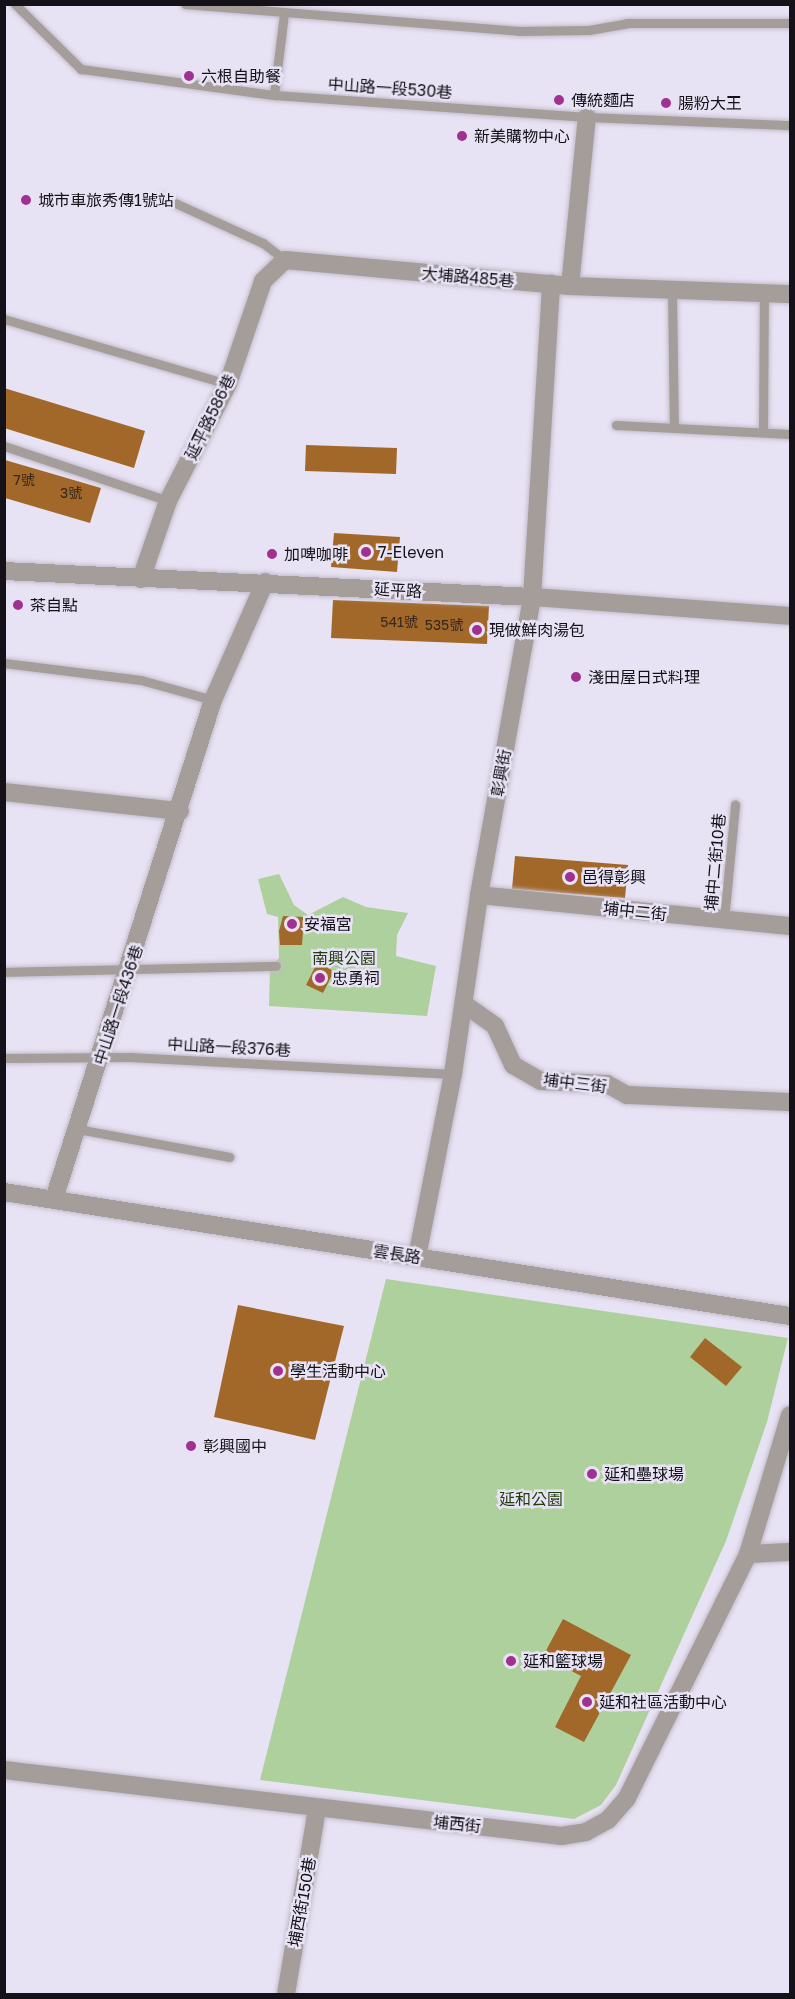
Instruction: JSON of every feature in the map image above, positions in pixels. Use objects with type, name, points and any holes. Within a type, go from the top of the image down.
[{"type":"street","points":[[570,286],[587,117]]},
{"type":"street","name":"大埔路485巷","points":[[285,260],[570,286],[790,294]]},
{"type":"street","name":"延平路586巷","points":[[141,579],[168,501],[228,384],[263,281],[285,260]]},
{"type":"street","name":"彰興街","points":[[417,1257],[453,1074],[479,895],[532,597],[551,284]]},
{"type":"street","name":"延平路","points":[[4,571],[141,579],[264,582],[532,597],[790,616]]},
{"type":"street","name":"中山路一段436巷","points":[[54,1199],[130,970],[213,700],[264,582]]},
{"type":"street","points":[[4,792],[180,811]]},
{"type":"street","name":"埔中二街","points":[[479,895],[790,926]]},
{"type":"street","name":"埔中三街","points":[[464,1004],[495,1026],[513,1065],[541,1081],[607,1084],[627,1095],[790,1102]]},
{"type":"street","name":"雲長路","points":[[4,1192],[790,1316]]},
{"type":"street","name":"埔西街","points":[[4,1770],[561,1836],[586,1832],[608,1820],[627,1798],[748,1554],[790,1415]]},
{"type":"street","points":[[748,1554],[790,1552]]},
{"type":"street","name":"埔西街150巷","points":[[286,1995],[318,1809]]},
{"type":"lane","name":"中山路一段530巷","points":[[15,4],[81,69],[274,95],[587,117],[790,125]]},
{"type":"lane","points":[[185,4],[284,14],[519,31],[589,30],[627,23],[790,23]]},
{"type":"lane","points":[[274,95],[284,14]]},
{"type":"lane","points":[[162,197],[263,243],[285,260]]},
{"type":"lane","points":[[672,290],[674,427]]},
{"type":"lane","points":[[763,432],[764,293]]},
{"type":"lane","points":[[4,319],[228,384]]},
{"type":"lane","points":[[616,425],[790,434]]},
{"type":"lane","points":[[4,446],[168,501]]},
{"type":"lane","points":[[4,663],[141,680],[213,700]]},
{"type":"lane","name":"埔中二街10巷","points":[[724,920],[735,806]]},
{"type":"lane","points":[[4,972],[276,966]]},
{"type":"lane","name":"中山路一段376巷","points":[[4,1058],[99,1060],[129,1057],[453,1074]]},
{"type":"lane","points":[[77,1129],[229,1157]]},
{"type":"green space","name":"南興公園","points":[[279,874],[294,905],[308,915],[343,897],[366,907],[408,913],[397,935],[396,956],[436,966],[427,1016],[269,1006],[270,968],[279,958],[278,917],[267,914],[258,879]]},
{"type":"green space","name":"延和公園","points":[[386,1279],[788,1338],[767,1422],[726,1541],[616,1785],[601,1805],[574,1819],[260,1780]]},
{"type":"building","points":[[4,388],[145,431],[134,468],[4,428]]},
{"type":"building","points":[[306,445],[397,448],[396,474],[305,471]]},
{"type":"building","points":[[5,460],[101,488],[90,523],[5,498]]},
{"type":"building","name":"7-Eleven","points":[[334,533],[400,537],[397,572],[331,567]]},
{"type":"building","points":[[333,600],[489,606],[487,644],[331,638]]},
{"type":"building","name":"邑得彰興","points":[[515,856],[628,865],[625,898],[512,889]]},
{"type":"building","name":"安福宮","points":[[283,916],[304,917],[302,945],[280,945],[279,931]]},
{"type":"building","name":"忠勇祠","points":[[317,963],[334,971],[323,993],[306,985]]},
{"type":"building","name":"學生活動中心","points":[[238,1305],[344,1326],[315,1440],[214,1417]]},
{"type":"building","points":[[705,1338],[742,1367],[726,1386],[690,1357]]},
{"type":"building","name":"延和社區活動中心","points":[[563,1619],[631,1655],[584,1742],[555,1727],[581,1676],[543,1656]]},
{"type":"place","name":"六根自助餐","points":[[189,76]]},
{"type":"place","name":"傳統麵店","points":[[559,100]]},
{"type":"place","name":"腸粉大王","points":[[666,103]]},
{"type":"place","name":"新美購物中心","points":[[462,136]]},
{"type":"place","name":"城市車旅秀傳1號站","points":[[26,200]]},
{"type":"place","name":"7-Eleven","points":[[366,552]]},
{"type":"place","name":"加啤咖啡","points":[[272,554]]},
{"type":"place","name":"茶自點","points":[[18,605]]},
{"type":"place","name":"現做鮮肉湯包","points":[[477,630]]},
{"type":"place","name":"淺田屋日式料理","points":[[576,677]]},
{"type":"place","name":"邑得彰興","points":[[570,877]]},
{"type":"place","name":"安福宮","points":[[292,924]]},
{"type":"place","name":"忠勇祠","points":[[320,978]]},
{"type":"place","name":"學生活動中心","points":[[278,1371]]},
{"type":"place","name":"彰興國中","points":[[191,1446]]},
{"type":"place","name":"延和壘球場","points":[[592,1474]]},
{"type":"place","name":"延和籃球場","points":[[511,1661]]},
{"type":"place","name":"延和社區活動中心","points":[[587,1702]]}]
